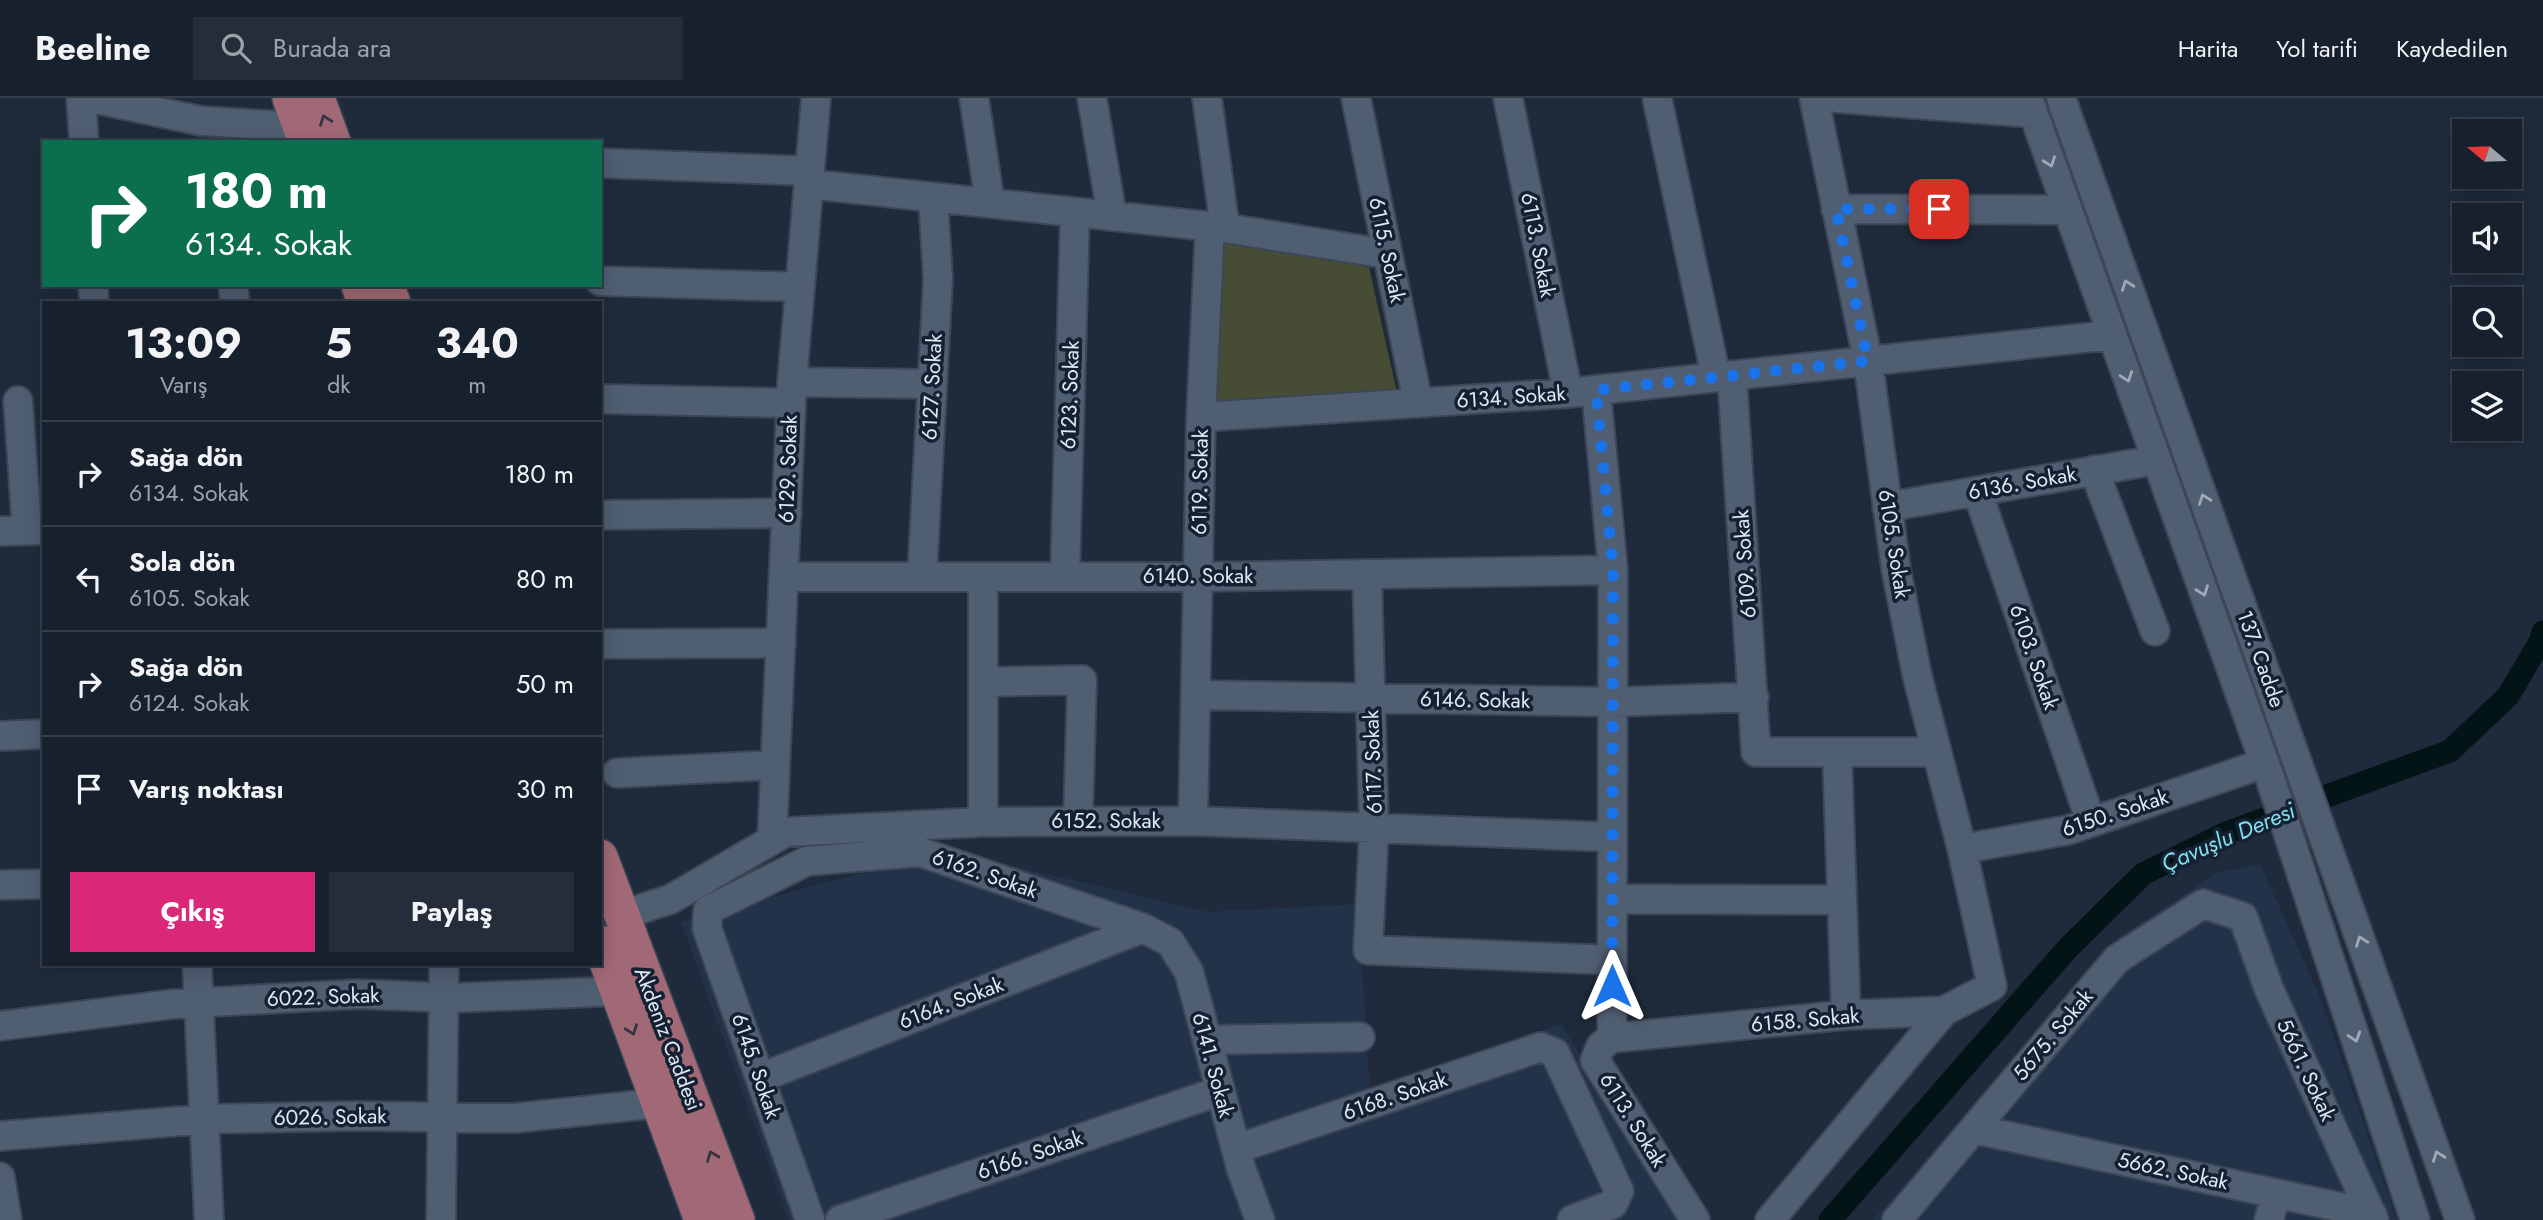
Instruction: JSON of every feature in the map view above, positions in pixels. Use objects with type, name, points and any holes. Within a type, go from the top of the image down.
[{"type":"main road","points":[[303,116],[331,140]]},
{"type":"main road","name":"Akdeniz Caddesi","points":[[602,863],[622,915],[633,988],[660,1103],[702,1220]]},
{"type":"main road","name":"Akdeniz Caddesi","points":[[602,946],[633,988],[737,1220]]},
{"type":"street","points":[[81,98],[84,140]]},
{"type":"street","points":[[93,98],[205,132],[303,116]]},
{"type":"street","name":"6129. Sokak","points":[[772,840],[792,393],[816,98]]},
{"type":"street","points":[[974,98],[990,203]]},
{"type":"street","points":[[1092,98],[1112,216]]},
{"type":"street","name":"6119. Sokak","points":[[1193,821],[1201,417],[1218,228],[1207,98]]},
{"type":"street","name":"6115. Sokak","points":[[1356,98],[1418,403]]},
{"type":"street","name":"6113. Sokak","points":[[1508,98],[1568,393]]},
{"type":"street","name":"6109. Sokak","points":[[1657,98],[1724,376],[1754,697],[1756,752],[1837,752]]},
{"type":"street","name":"6105. Sokak","points":[[1814,98],[1868,361],[1896,569],[1914,662],[1962,849],[1992,986]]},
{"type":"street","points":[[1837,98],[2030,105]]},
{"type":"street","name":"137. Cadde","points":[[2061,98],[2460,1220]]},
{"type":"street","name":"137. Cadde","points":[[2030,105],[2267,771],[2415,1220]]},
{"type":"street","points":[[602,163],[809,177],[933,197],[1218,228],[1387,254]]},
{"type":"street","name":"6127. Sokak","points":[[922,577],[938,279],[933,197]]},
{"type":"street","points":[[1836,209],[2067,210]]},
{"type":"street","name":"6123. Sokak","points":[[1065,577],[1075,212]]},
{"type":"street","points":[[602,281],[800,287]]},
{"type":"street","name":"6134. Sokak","points":[[1201,417],[1568,393],[2112,335]]},
{"type":"street","points":[[602,399],[792,393],[932,384]]},
{"type":"street","name":"6113. Sokak","points":[[1596,390],[1613,570],[1612,1038],[1601,1046],[1595,1060],[1695,1220]]},
{"type":"street","points":[[18,401],[24,530]]},
{"type":"street","name":"6136. Sokak","points":[[1887,507],[2156,460]]},
{"type":"street","points":[[2094,470],[2155,631]]},
{"type":"street","name":"6103. Sokak","points":[[1977,491],[2091,822]]},
{"type":"street","points":[[602,515],[787,513]]},
{"type":"street","name":"6140. Sokak","points":[[784,577],[1198,577],[1613,570]]},
{"type":"street","name":"6117. Sokak","points":[[1367,574],[1374,828],[1368,950],[1612,960]]},
{"type":"street","points":[[983,577],[983,822]]},
{"type":"street","points":[[602,644],[781,643]]},
{"type":"street","points":[[983,682],[1082,680],[1078,821]]},
{"type":"street","name":"6146. Sokak","points":[[1196,695],[1612,702],[1754,697]]},
{"type":"street","points":[[0,736],[42,734]]},
{"type":"street","points":[[1846,1015],[1837,752],[1937,752]]},
{"type":"street","points":[[617,773],[775,765]]},
{"type":"street","name":"6150. Sokak","points":[[1962,849],[2068,830],[2267,771]]},
{"type":"street","name":"6152. Sokak","points":[[622,915],[671,899],[786,832],[983,822],[1193,821],[1611,837]]},
{"type":"street","name":"6162. Sokak","points":[[708,911],[807,861],[920,852],[1143,928]]},
{"type":"street","points":[[0,885],[42,884]]},
{"type":"street","points":[[1612,899],[1842,900]]},
{"type":"street","name":"5675. Sokak","points":[[1897,1220],[2117,959],[2203,905],[2243,917]]},
{"type":"street","name":"6145. Sokak","points":[[708,911],[707,928],[810,1220]]},
{"type":"street","name":"5661. Sokak","points":[[2243,917],[2269,989],[2373,1217]]},
{"type":"street","name":"6141. Sokak","points":[[1143,928],[1170,942],[1188,972],[1236,1149],[1261,1220]]},
{"type":"street","name":"6164. Sokak","points":[[760,1078],[1143,928]]},
{"type":"street","points":[[197,966],[209,1220]]},
{"type":"street","points":[[441,1220],[444,966]]},
{"type":"street","name":"6158. Sokak","points":[[1612,1038],[1846,1015],[1944,1011],[1992,986]]},
{"type":"street","name":"6022. Sokak","points":[[0,1026],[198,1002],[359,994],[444,998],[633,988]]},
{"type":"street","points":[[1770,1220],[1944,1011]]},
{"type":"street","points":[[1207,1040],[1360,1037]]},
{"type":"street","name":"6168. Sokak","points":[[1236,1149],[1541,1047],[1555,1053],[1619,1191],[1613,1204],[1572,1220]]},
{"type":"street","name":"6166. Sokak","points":[[840,1220],[1220,1091]]},
{"type":"street","name":"6026. Sokak","points":[[0,1136],[205,1119],[514,1118],[660,1103]]},
{"type":"street","name":"5662. Sokak","points":[[1974,1129],[2272,1207],[2373,1217]]},
{"type":"street","points":[[0,1177],[7,1220]]},
{"type":"shaded area","points":[[945,850],[1208,912],[1358,904],[1370,1091],[1561,1024],[1683,1220],[789,1220],[681,922]]},
{"type":"shaded area","points":[[2260,864],[2319,995],[2397,1220],[1873,1220],[2118,938],[2217,873]]},
{"type":"green space","points":[[1218,241],[1368,263],[1397,393],[1209,408]]},
{"type":"waterway","name":"Çavuşlu Deresi","points":[[1830,1220],[2067,949],[2143,874],[2226,833],[2450,751],[2508,696],[2543,632]]},
{"type":"route","points":[[1612,986],[1613,570],[1596,390],[1868,361],[1836,209],[1939,209]]}]
